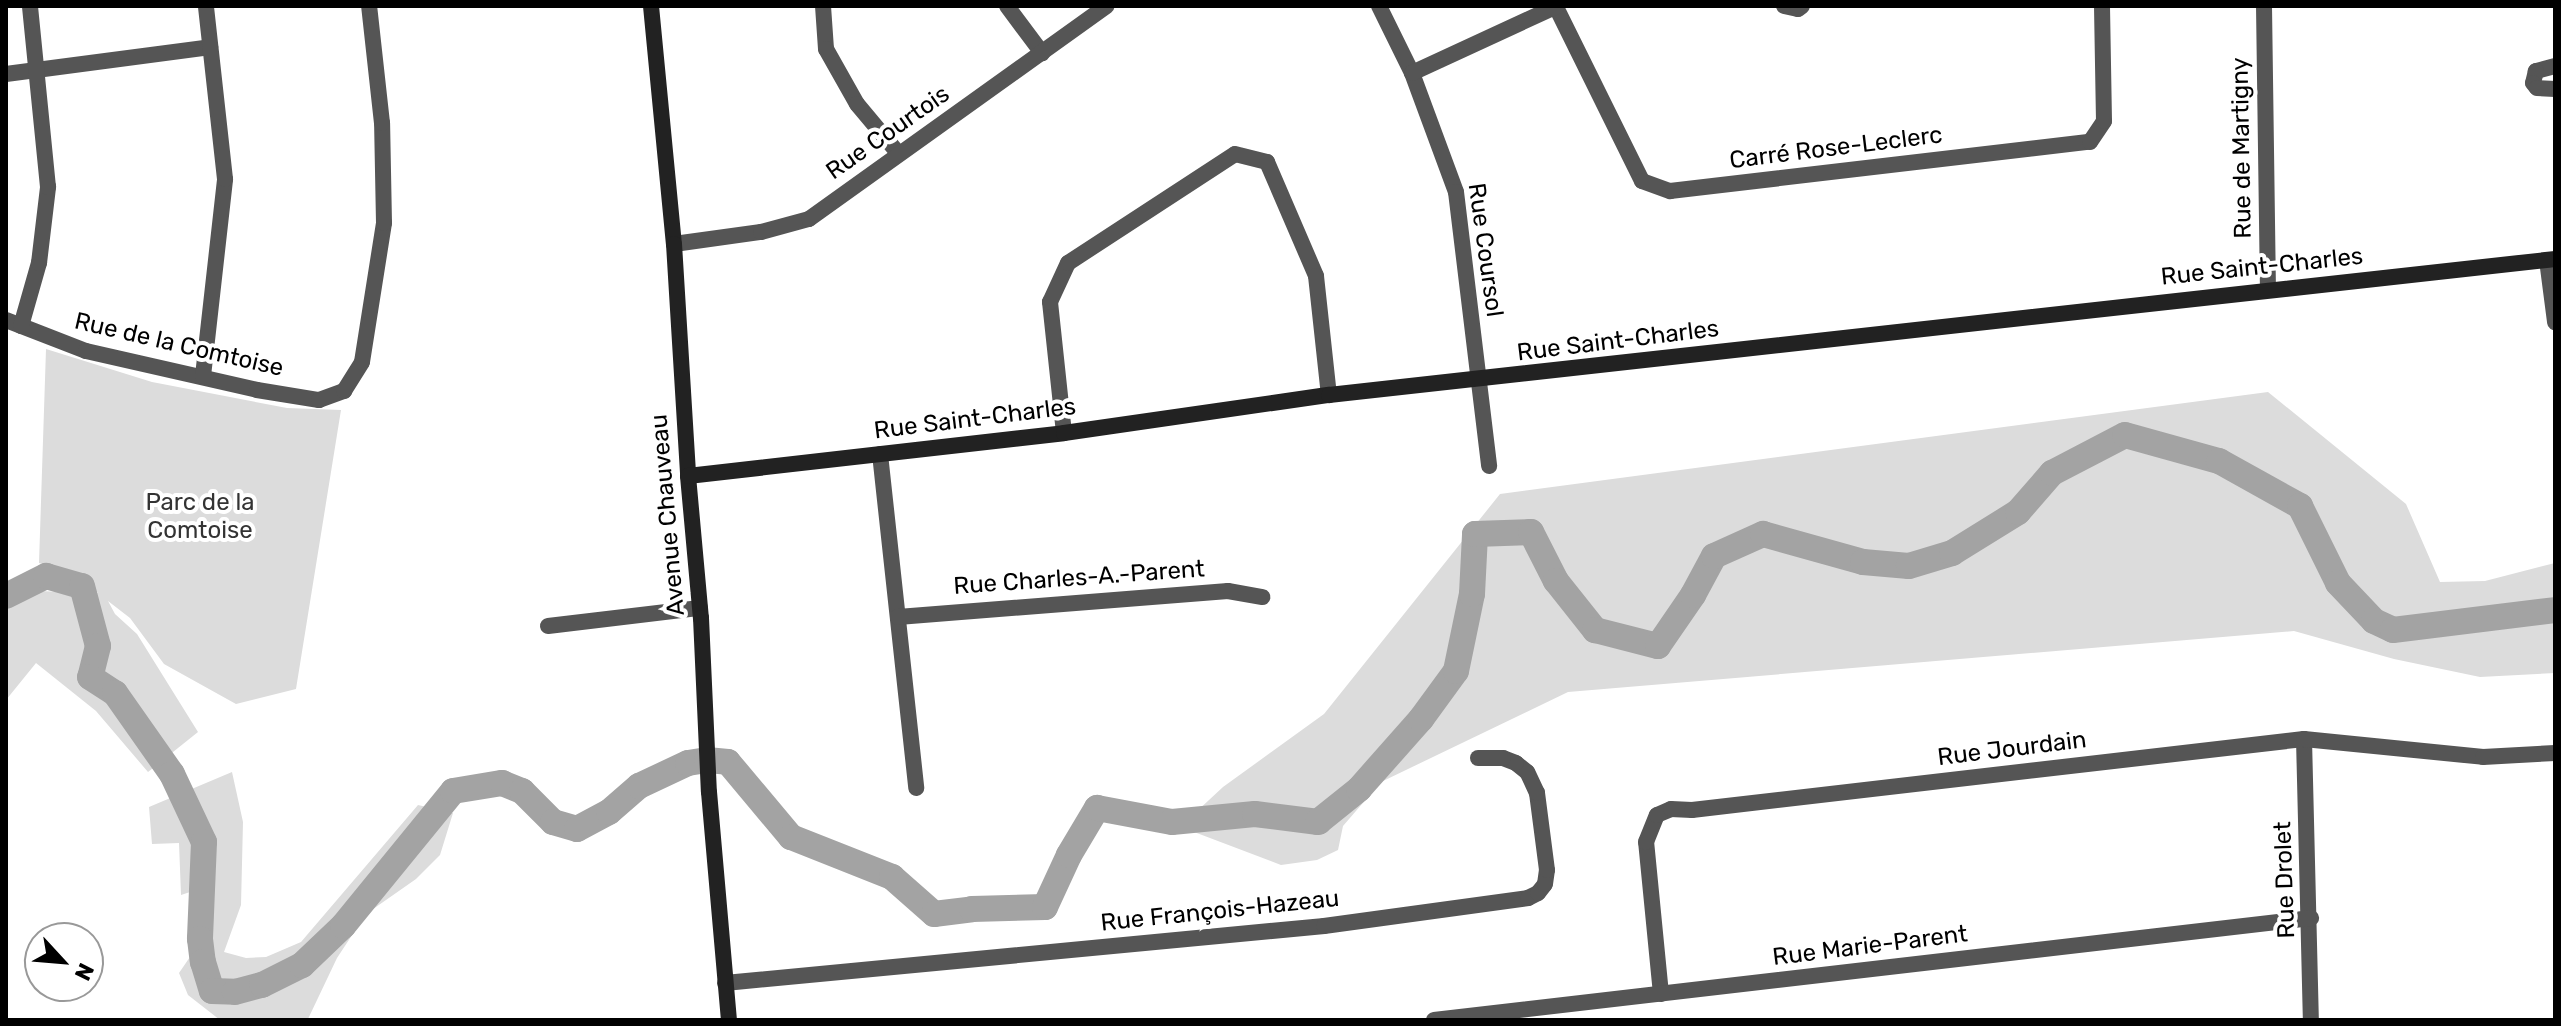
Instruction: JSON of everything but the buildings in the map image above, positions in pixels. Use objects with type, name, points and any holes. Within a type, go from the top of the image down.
[{"type":"street","points":[[13,323],[39,263],[48,187],[39,71],[30,6]]},
{"type":"street","points":[[203,376],[225,179],[206,6]]},
{"type":"street","name":"Rue de la Comtoise","points":[[13,323],[86,351],[310,399],[319,400],[344,391],[362,362],[384,223],[382,123],[369,6]]},
{"type":"street","name":"Avenue Chauveau","points":[[651,6],[674,244],[688,476],[700,608],[709,792],[729,1020]]},
{"type":"street","points":[[823,6],[826,49],[857,104],[899,154]]},
{"type":"street","points":[[1007,6],[1042,53]]},
{"type":"street","name":"Rue Courtois","points":[[674,244],[761,232],[809,219],[1107,6]]},
{"type":"street","name":"Rue Coursol","points":[[1379,6],[1412,73],[1456,192],[1489,466]]},
{"type":"street","points":[[1412,73],[1556,6]]},
{"type":"street","name":"Carré Rose-Leclerc","points":[[1556,6],[1642,181],[1670,191],[2090,142],[2104,121],[2102,6]]},
{"type":"street","points":[[1784,6],[1798,9],[1802,6]]},
{"type":"street","name":"Rue de Martigny","points":[[2264,6],[2268,290]]},
{"type":"street","points":[[6,74],[210,47]]},
{"type":"street","points":[[2555,66],[2536,71],[2533,83],[2537,88],[2555,89]]},
{"type":"street","points":[[1064,433],[1050,302],[1068,263],[1235,154],[1267,162],[1316,276],[1329,395]]},
{"type":"street","points":[[2551,260],[2555,322]]},
{"type":"street","name":"Rue Saint-Charles","points":[[688,476],[1064,433],[1329,395],[1478,381],[2551,260]]},
{"type":"street","points":[[880,454],[916,788]]},
{"type":"street","name":"Rue Charles-A.-Parent","points":[[898,617],[1228,591],[1262,597]]},
{"type":"street","points":[[548,626],[700,608]]},
{"type":"street","name":"Rue Jourdain","points":[[1661,994],[1646,842],[1657,815],[1671,809],[1692,810],[2304,739],[2483,757],[2555,753]]},
{"type":"street","name":"Rue Drolet","points":[[2304,739],[2311,918],[2311,1020]]},
{"type":"street","name":"Rue François-Hazeau","points":[[725,983],[1324,926],[1528,898],[1538,893],[1545,884],[1547,870],[1537,793],[1527,772],[1516,763],[1503,758],[1478,758]]},
{"type":"street","name":"Rue Marie-Parent","points":[[1434,1020],[2311,918]]},
{"type":"green space","name":"Parc de la Comtoise","points":[[46,349],[152,382],[287,408],[341,410],[296,689],[236,704],[164,664],[130,618],[108,601],[115,614],[137,634],[198,732],[148,772],[96,711],[36,663],[6,700],[6,590],[98,593],[78,576],[39,563]]},
{"type":"green space","points":[[2268,392],[2406,504],[2440,582],[2485,581],[2555,563],[2555,673],[2480,677],[2394,659],[2294,631],[1568,692],[1381,782],[1343,826],[1338,850],[1317,860],[1281,865],[1173,824],[1195,813],[1223,787],[1324,714],[1500,494]]},
{"type":"green space","points":[[232,772],[243,822],[241,905],[224,952],[246,958],[266,957],[301,942],[418,805],[453,813],[440,855],[416,879],[366,914],[337,958],[308,1019],[220,1020],[188,995],[179,973],[192,954],[190,892],[181,895],[179,843],[152,844],[149,807]]},
{"type":"waterway","points":[[6,596],[46,576],[82,586],[98,646],[90,677],[115,693],[172,774],[204,842],[200,939],[203,962],[212,991],[235,992],[262,985],[302,965],[343,926],[453,791],[502,783],[522,791],[553,822],[577,829],[609,812],[639,786],[688,763],[707,760],[728,762],[791,837],[892,877],[934,914],[972,909],[1045,907],[1069,855],[1097,808],[1172,822],[1255,814],[1318,822],[1359,789],[1421,719],[1456,671],[1472,594],[1475,534],[1531,532],[1556,581],[1595,630],[1658,646],[1693,595],[1714,556],[1763,534],[1863,562],[1909,566],[1952,553],[2018,512],[2052,473],[2125,435],[2219,461],[2300,506],[2338,583],[2374,621],[2393,630],[2555,610]]}]
